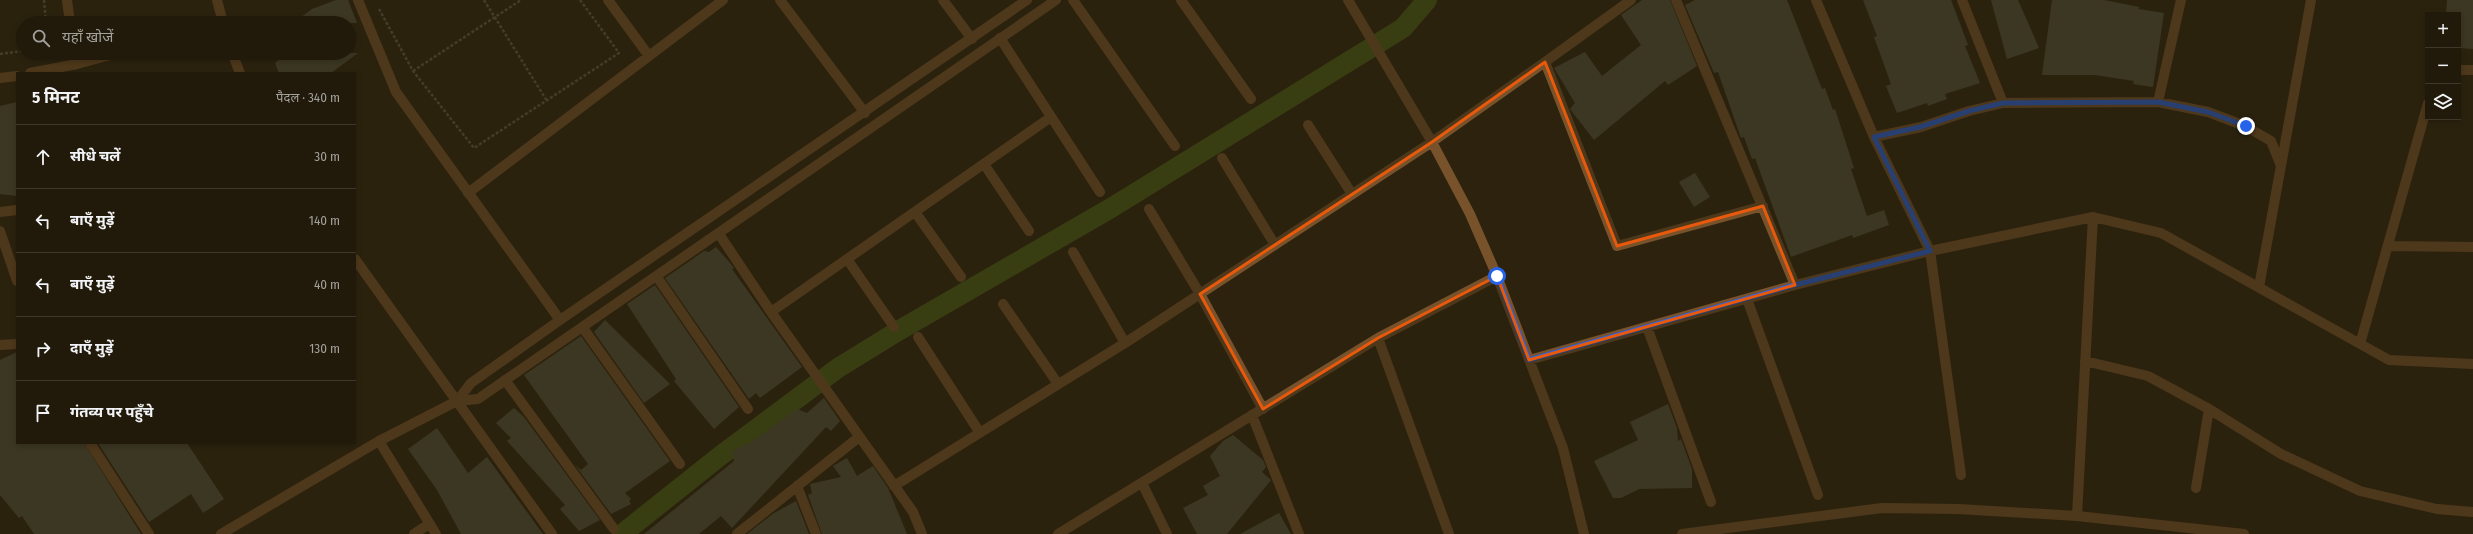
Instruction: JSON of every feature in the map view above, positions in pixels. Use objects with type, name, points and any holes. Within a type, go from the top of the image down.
[{"type":"street","points":[[67,0],[69,16]]},
{"type":"street","points":[[217,0],[221,16]]},
{"type":"street","points":[[358,0],[396,92],[560,320]]},
{"type":"street","points":[[608,0],[649,56]]},
{"type":"street","points":[[468,193],[723,0]]},
{"type":"street","points":[[780,0],[865,113]]},
{"type":"street","points":[[943,0],[972,39]]},
{"type":"street","points":[[457,401],[471,383],[560,320],[865,113],[1027,0]]},
{"type":"street","points":[[221,534],[379,441],[457,401],[478,399],[657,277],[1056,0]]},
{"type":"street","points":[[1073,0],[1175,146]]},
{"type":"street","points":[[1181,0],[1251,100]]},
{"type":"street","points":[[1348,0],[1364,24],[1432,142],[1470,214],[1497,276],[1563,448],[1582,529]]},
{"type":"street","points":[[1611,0],[1617,9]]},
{"type":"street","points":[[894,486],[1125,342],[1432,142],[1631,0]]},
{"type":"street","points":[[1676,0],[1795,285]]},
{"type":"street","points":[[1816,0],[1874,137],[1930,251],[1961,475]]},
{"type":"street","points":[[1962,0],[2003,103]]},
{"type":"street","points":[[2158,102],[2181,0]]},
{"type":"street","points":[[2259,287],[2312,0]]},
{"type":"street","points":[[1000,38],[1100,192]]},
{"type":"street","points":[[76,60],[77,64]]},
{"type":"street","points":[[35,72],[92,60]]},
{"type":"street","points":[[235,60],[240,72]]},
{"type":"street","points":[[1544,62],[1617,246],[1763,206]]},
{"type":"street","points":[[2461,70],[2473,70]]},
{"type":"street","points":[[0,78],[16,76]]},
{"type":"street","points":[[1874,137],[1920,127],[1969,111],[2003,103],[2158,102],[2208,112],[2246,126],[2271,141],[2281,166]]},
{"type":"street","points":[[2360,344],[2425,114]]},
{"type":"street","points":[[771,312],[1051,117]]},
{"type":"street","points":[[1308,125],[1352,194]]},
{"type":"street","points":[[1222,158],[1275,245]]},
{"type":"street","points":[[984,164],[1029,231]]},
{"type":"street","points":[[1149,209],[1200,294],[1263,409]]},
{"type":"street","points":[[0,212],[16,210]]},
{"type":"street","points":[[915,212],[961,277]]},
{"type":"street","points":[[2077,516],[2093,217]]},
{"type":"street","points":[[1529,360],[1795,285],[1930,251],[2093,217],[2161,233],[2388,360],[2473,364]]},
{"type":"street","points":[[0,231],[16,278]]},
{"type":"street","points":[[719,234],[814,374],[913,512],[922,534]]},
{"type":"street","points":[[2388,246],[2473,247]]},
{"type":"street","points":[[1073,252],[1125,342]]},
{"type":"street","points":[[356,260],[552,534]]},
{"type":"street","points":[[847,260],[894,327]]},
{"type":"street","points":[[1058,534],[1378,338],[1497,276]]},
{"type":"street","points":[[657,277],[748,409]]},
{"type":"street","points":[[1747,299],[1818,495]]},
{"type":"street","points":[[1004,304],[1058,384]]},
{"type":"street","points":[[1647,327],[1710,502]]},
{"type":"street","points":[[583,328],[680,464]]},
{"type":"street","points":[[918,337],[980,433]]},
{"type":"street","points":[[1378,338],[1449,534]]},
{"type":"street","points":[[0,345],[16,344]]},
{"type":"street","points":[[2085,361],[2148,376],[2209,409],[2281,454],[2360,491],[2436,508],[2473,512]]},
{"type":"street","points":[[505,380],[614,529]]},
{"type":"street","points":[[2196,488],[2209,409]]},
{"type":"street","points":[[1252,415],[1299,534]]},
{"type":"street","points":[[737,534],[859,437]]},
{"type":"street","points":[[379,441],[436,534]]},
{"type":"street","points":[[91,444],[149,534]]},
{"type":"street","points":[[1142,483],[1167,534]]},
{"type":"street","points":[[797,486],[816,534]]},
{"type":"street","points":[[1682,534],[1882,508],[1958,509],[2077,516],[2208,532],[2244,534]]},
{"type":"street","points":[[414,534],[429,524]]},
{"type":"path","points":[[44,0],[45,16]]},
{"type":"path","points":[[484,0],[547,100]]},
{"type":"path","points":[[413,70],[520,0]]},
{"type":"path","points":[[378,6],[413,70],[474,148],[618,53],[580,0]]},
{"type":"path","points":[[0,54],[16,52]]},
{"type":"highlighted area","points":[[1545,62],[1617,246],[1763,206],[1795,285],[1529,360],[1497,276],[1378,338],[1263,409],[1200,294],[1432,142]]},
{"type":"building","points":[[336,0],[348,0],[354,16],[302,16],[312,9]]},
{"type":"building","points":[[1642,0],[1670,0],[1697,66],[1668,85],[1665,81],[1594,140],[1570,109],[1575,103],[1554,68],[1585,52],[1602,76],[1641,45],[1621,15]]},
{"type":"building","points":[[1695,0],[1787,0],[1822,89],[1825,88],[1833,110],[1835,109],[1854,168],[1851,169],[1867,216],[1884,210],[1889,225],[1853,238],[1852,235],[1791,257],[1755,158],[1752,159],[1744,137],[1741,138],[1718,72],[1714,73],[1685,5]]},
{"type":"building","points":[[1863,0],[1951,0],[1968,45],[1965,46],[1980,83],[1945,94],[1947,99],[1928,106],[1927,103],[1897,113],[1886,86],[1891,84],[1874,37],[1877,36]]},
{"type":"building","points":[[1991,0],[2018,0],[2039,48],[2007,59]]},
{"type":"building","points":[[2052,0],[2104,0],[2139,7],[2139,9],[2164,13],[2153,87],[2133,84],[2134,81],[2095,75],[2042,75]]},
{"type":"building","points":[[2447,0],[2473,0],[2473,49],[2461,48],[2461,12],[2446,12]]},
{"type":"building","points":[[279,60],[349,60],[332,72],[279,72],[275,63]]},
{"type":"building","points":[[16,102],[16,196],[0,194],[0,106]]},
{"type":"building","points":[[1695,173],[1710,197],[1694,207],[1679,182]]},
{"type":"building","points":[[716,247],[734,268],[732,269],[802,367],[760,398],[756,393],[749,399],[665,278],[704,251],[709,252]]},
{"type":"building","points":[[655,285],[739,407],[714,429],[674,381],[676,379],[627,304]]},
{"type":"building","points":[[605,320],[670,384],[644,403],[594,332]]},
{"type":"building","points":[[581,336],[670,461],[625,493],[631,499],[629,501],[631,504],[611,514],[575,465],[581,470],[588,464],[524,375]]},
{"type":"building","points":[[16,352],[16,444],[85,444],[141,534],[34,534],[22,516],[19,518],[0,495],[0,360]]},
{"type":"building","points":[[824,398],[840,421],[831,431],[826,427],[732,528],[721,516],[699,534],[644,534],[734,461],[732,452],[745,444],[747,445],[797,409],[807,413]]},
{"type":"building","points":[[1668,404],[1677,428],[1678,441],[1681,439],[1692,469],[1692,488],[1639,489],[1621,498],[1613,498],[1594,461],[1638,440],[1630,422]]},
{"type":"building","points":[[514,408],[524,417],[600,520],[579,531],[560,509],[565,505],[507,441],[511,438],[496,423]]},
{"type":"building","points":[[437,428],[468,473],[487,457],[543,534],[461,534],[437,490],[408,449]]},
{"type":"building","points":[[1233,435],[1263,460],[1266,467],[1262,472],[1271,480],[1227,534],[1197,534],[1183,508],[1208,495],[1203,486],[1220,476],[1210,456],[1223,441]]},
{"type":"building","points":[[99,444],[188,444],[224,499],[203,513],[191,494],[149,522]]},
{"type":"building","points":[[847,458],[857,476],[873,466],[888,488],[907,534],[822,534],[808,495],[812,493],[810,484],[841,477],[833,466]]},
{"type":"building","points":[[796,501],[809,534],[747,534],[774,513]]},
{"type":"building","points":[[1279,513],[1291,534],[1240,534]]},
{"type":"waterway","points":[[622,534],[720,456],[838,368],[898,331],[1111,208],[1403,28],[1427,0]]},
{"type":"route","points":[[1497,276],[1529,360],[1795,285],[1930,251],[1874,137],[1920,127],[1969,111],[2003,103],[2100,101],[2158,102],[2208,112],[2246,126]]}]
